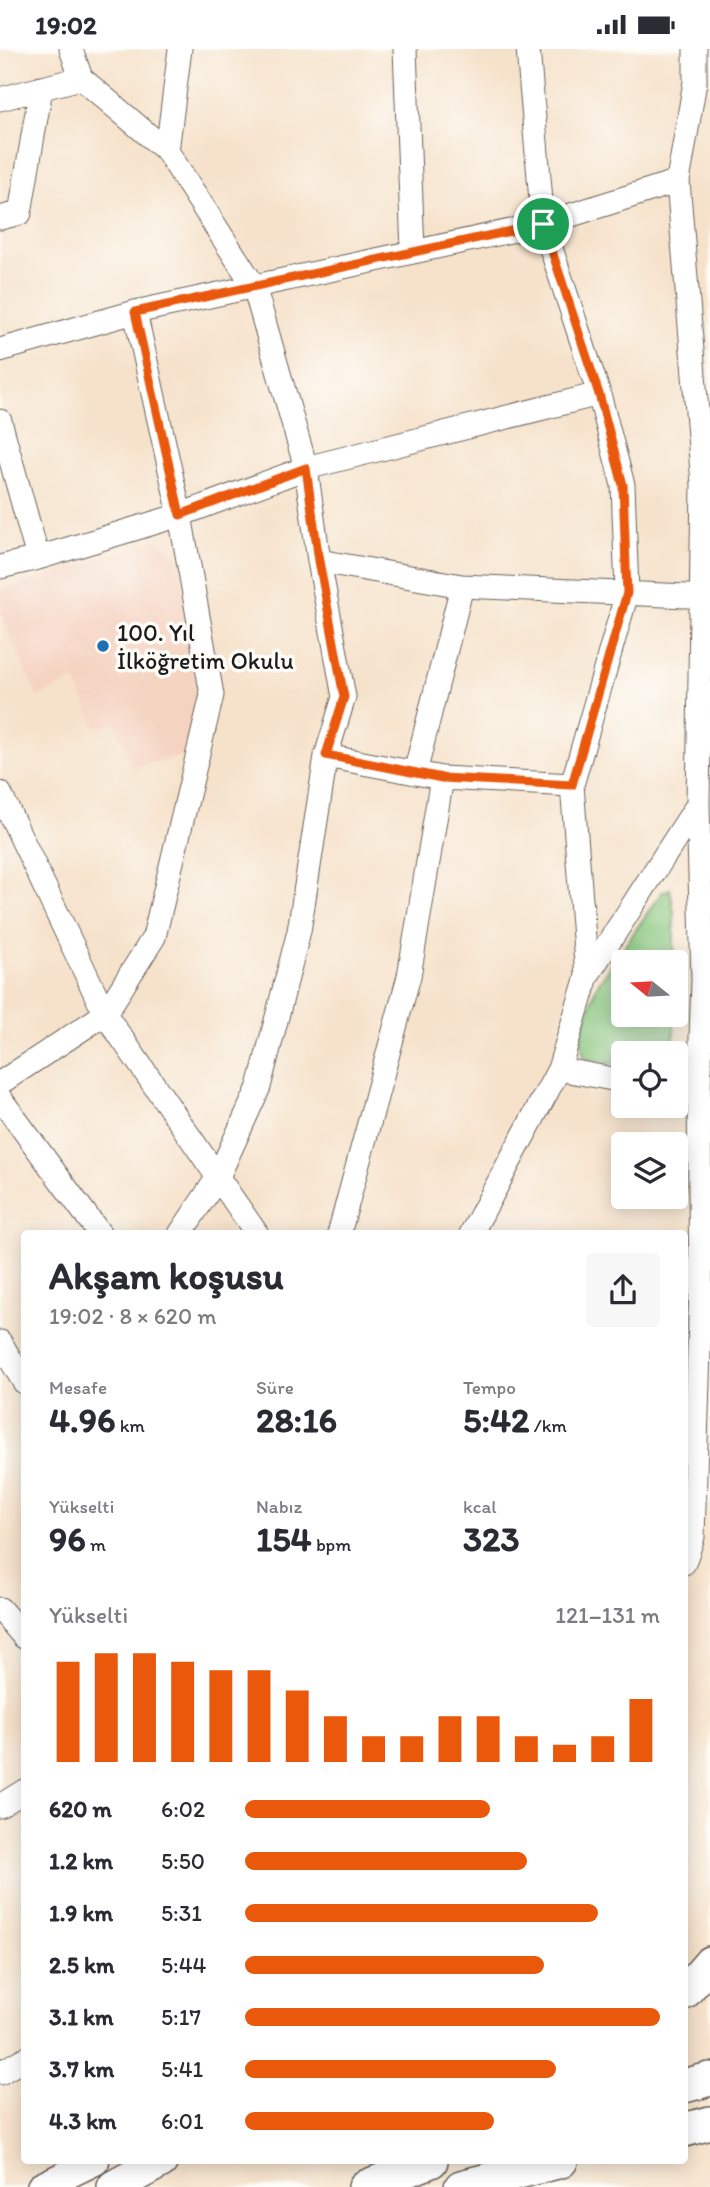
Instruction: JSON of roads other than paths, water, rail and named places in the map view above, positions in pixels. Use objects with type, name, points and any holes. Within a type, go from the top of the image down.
[{"type":"highway","points":[[688,1988],[710,1963]]},
{"type":"highway","points":[[688,2085],[710,2079]]},
{"type":"highway","points":[[688,2129],[710,2123]]},
{"type":"highway","points":[[114,2187],[156,2164]]},
{"type":"highway","points":[[356,2187],[369,2164]]},
{"type":"highway","points":[[365,2187],[423,2164]]},
{"type":"highway","points":[[461,2187],[549,2164]]},
{"type":"main road","points":[[41,2187],[89,2164]]},
{"type":"street","points":[[71,49],[81,78],[167,151],[254,286],[306,468],[319,561],[344,697],[326,755],[299,932],[260,1087],[218,1177],[183,1230]]},
{"type":"street","points":[[167,151],[180,49]]},
{"type":"street","points":[[405,49],[413,252]]},
{"type":"street","points":[[528,49],[543,224],[599,394],[623,485],[627,593],[572,785],[587,976]]},
{"type":"street","points":[[688,1554],[696,1537],[692,1286],[703,980],[698,804],[705,597],[703,484],[678,181],[695,82],[695,49]]},
{"type":"street","points":[[0,99],[81,78]]},
{"type":"street","points":[[0,218],[20,213],[41,88]]},
{"type":"street","points":[[0,350],[135,312],[543,224],[678,181]]},
{"type":"street","points":[[0,1083],[104,1014],[154,937],[212,695],[180,515],[135,312]]},
{"type":"street","points":[[0,567],[180,515],[306,468],[599,394]]},
{"type":"street","points":[[0,421],[38,558]]},
{"type":"street","points":[[319,561],[462,586],[705,597]]},
{"type":"street","points":[[415,773],[462,586]]},
{"type":"street","points":[[326,755],[442,778],[572,785]]},
{"type":"street","points":[[341,1230],[409,976],[442,778]]},
{"type":"street","points":[[0,793],[104,1014],[254,1230]]},
{"type":"street","points":[[473,1230],[559,1069],[587,976],[698,804]]},
{"type":"street","points":[[559,1069],[611,1079]]},
{"type":"street","points":[[688,1093],[699,1095]]},
{"type":"street","points":[[0,1098],[97,1230]]},
{"type":"street","points":[[0,1342],[21,1377]]},
{"type":"street","points":[[0,1609],[21,1634]]},
{"type":"street","points":[[0,1806],[21,1793]]},
{"type":"street","points":[[0,2073],[21,2061]]},
{"type":"place","name":"100. Yıl İlköğretim Okulu","points":[[103,646]]}]
